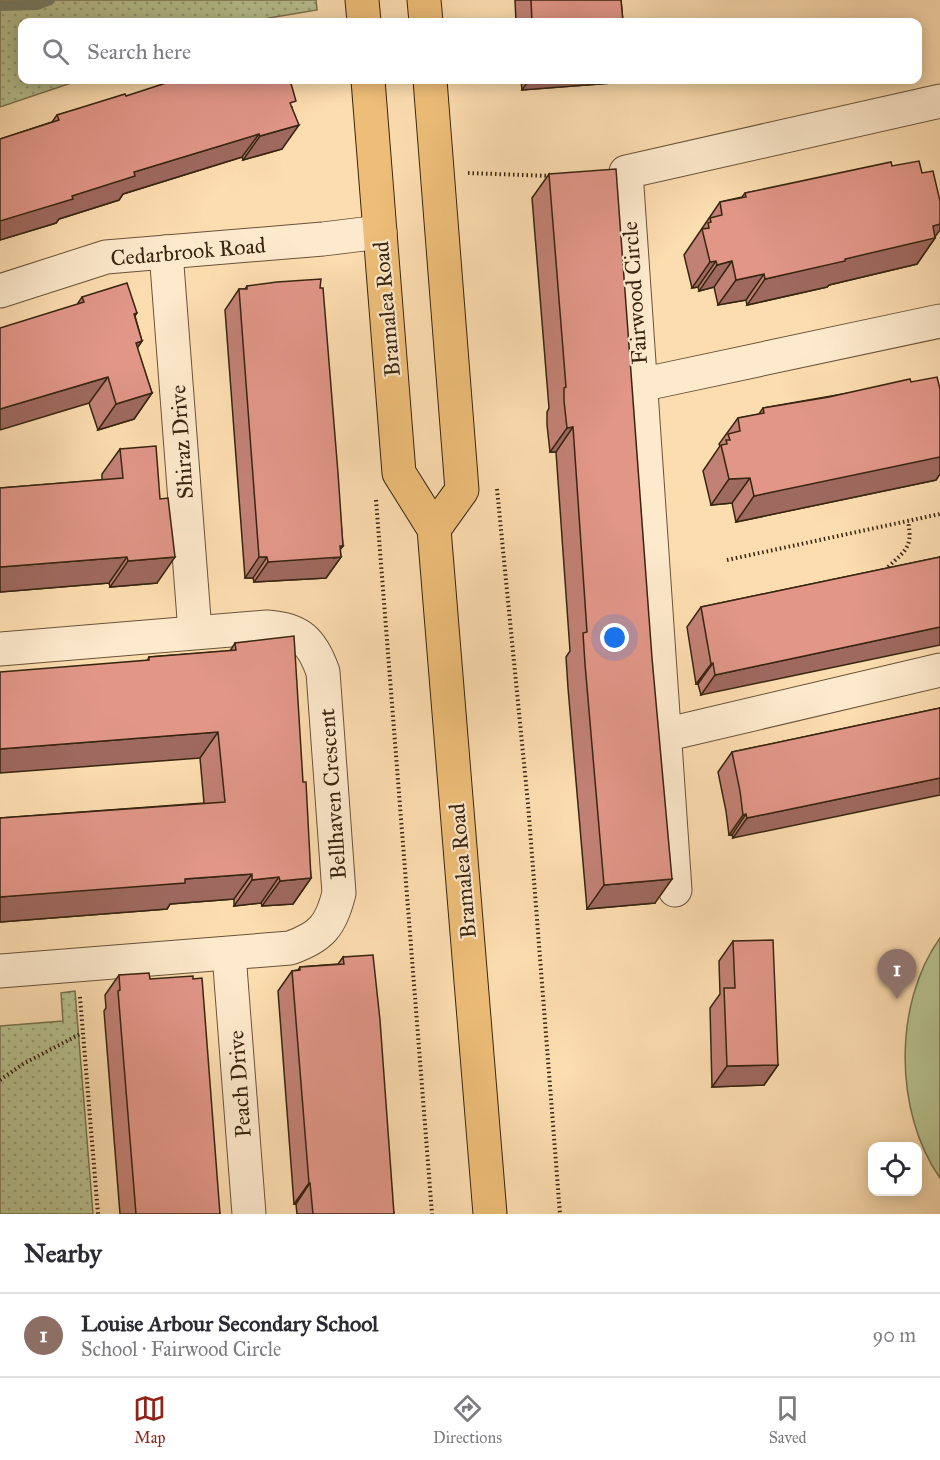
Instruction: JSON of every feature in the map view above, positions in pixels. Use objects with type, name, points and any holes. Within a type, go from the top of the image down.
[{"type":"main road","points":[[362,0],[363,18]]},
{"type":"main road","points":[[424,0],[426,18]]},
{"type":"main road","name":"Bramalea Road","points":[[368,84],[399,473],[434,529],[490,1214]]},
{"type":"main road","points":[[430,84],[462,490],[434,529]]},
{"type":"street","name":"Fairwood Circle","points":[[675,890],[626,172],[940,101]]},
{"type":"street","name":"Cedarbrook Road","points":[[0,291],[106,257],[380,232]]},
{"type":"street","name":"Shiraz Drive","points":[[166,252],[195,632]]},
{"type":"street","points":[[640,386],[940,321]]},
{"type":"street","name":"Bellhaven Crescent","points":[[0,649],[267,627],[283,628],[297,633],[317,654],[324,672],[339,893],[334,912],[324,929],[309,941],[290,948],[0,971]]},
{"type":"street","points":[[664,735],[940,670]]},
{"type":"street","name":"Peach Drive","points":[[229,954],[249,1214]]},
{"type":"path","points":[[466,180],[466,173],[558,176]]},
{"type":"path","points":[[497,486],[529,816],[560,1214]]},
{"type":"path","points":[[375,489],[432,1214]]},
{"type":"path","points":[[727,560],[940,514]]},
{"type":"path","points":[[888,567],[906,549],[910,536],[908,521]]},
{"type":"path","points":[[79,988],[98,1214]]},
{"type":"path","points":[[0,1080],[23,1064],[82,1034]]},
{"type":"green space","points":[[0,0],[316,0],[317,10],[269,18],[18,18],[18,84],[68,84],[0,107]]},
{"type":"green space","points":[[940,938],[940,1178],[925,1151],[914,1122],[907,1090],[905,1058],[907,1026],[914,994],[925,965]]},
{"type":"green space","points":[[75,991],[93,1214],[0,1214],[0,1026],[63,1021],[61,993]]},
{"type":"building","points":[[531,0],[621,0],[623,18],[532,18]]},
{"type":"building","points":[[163,84],[291,84],[296,101],[290,103],[299,125],[260,136],[259,134],[134,172],[135,176],[72,196],[73,199],[0,221],[0,139],[59,120],[57,115],[125,94],[126,96]]},
{"type":"building","points":[[919,161],[922,173],[933,171],[940,201],[940,224],[933,226],[935,238],[765,279],[764,274],[736,280],[732,261],[717,265],[716,261],[710,262],[702,229],[709,228],[710,218],[722,215],[720,202],[746,197],[745,193],[891,162],[892,166]]},
{"type":"building","points":[[616,169],[652,658],[672,879],[604,885],[585,664],[583,633],[587,632],[573,427],[567,428],[564,401],[564,388],[566,387],[549,174]]},
{"type":"building","points":[[321,279],[338,473],[343,546],[340,546],[341,557],[268,562],[267,557],[259,557],[239,289],[277,282]]},
{"type":"building","points":[[127,283],[137,313],[134,314],[142,341],[136,343],[152,393],[116,404],[108,377],[0,409],[0,328],[84,302],[82,297]]},
{"type":"building","points":[[937,377],[940,389],[940,457],[754,496],[750,478],[729,479],[721,445],[727,444],[726,440],[730,440],[728,434],[740,431],[738,418],[764,413],[763,408],[829,397],[910,379],[911,382]]},
{"type":"building","points":[[156,446],[160,499],[168,498],[175,557],[128,561],[127,557],[0,567],[0,488],[123,478],[120,449]]},
{"type":"building","points":[[940,557],[940,627],[715,675],[701,607]]},
{"type":"building","points":[[294,636],[311,878],[280,881],[279,877],[252,880],[252,874],[185,879],[185,883],[0,897],[0,818],[225,802],[218,732],[0,749],[0,672],[149,660],[149,657],[236,650],[235,643]]},
{"type":"building","points":[[940,708],[940,778],[747,818],[746,814],[743,815],[732,752]]},
{"type":"building","points":[[773,940],[778,1065],[727,1066],[724,988],[735,988],[733,941]]},
{"type":"building","points":[[373,955],[394,1214],[313,1214],[292,971],[300,970],[300,967],[344,964],[343,957]]},
{"type":"building","points":[[149,973],[150,979],[193,976],[193,979],[202,978],[220,1214],[136,1214],[118,991],[120,990],[119,975]]},
{"type":"waterway","points":[[0,6],[37,5],[50,0]]},
{"type":"place","name":"Louise Arbour Secondary School","points":[[897,999]]}]
